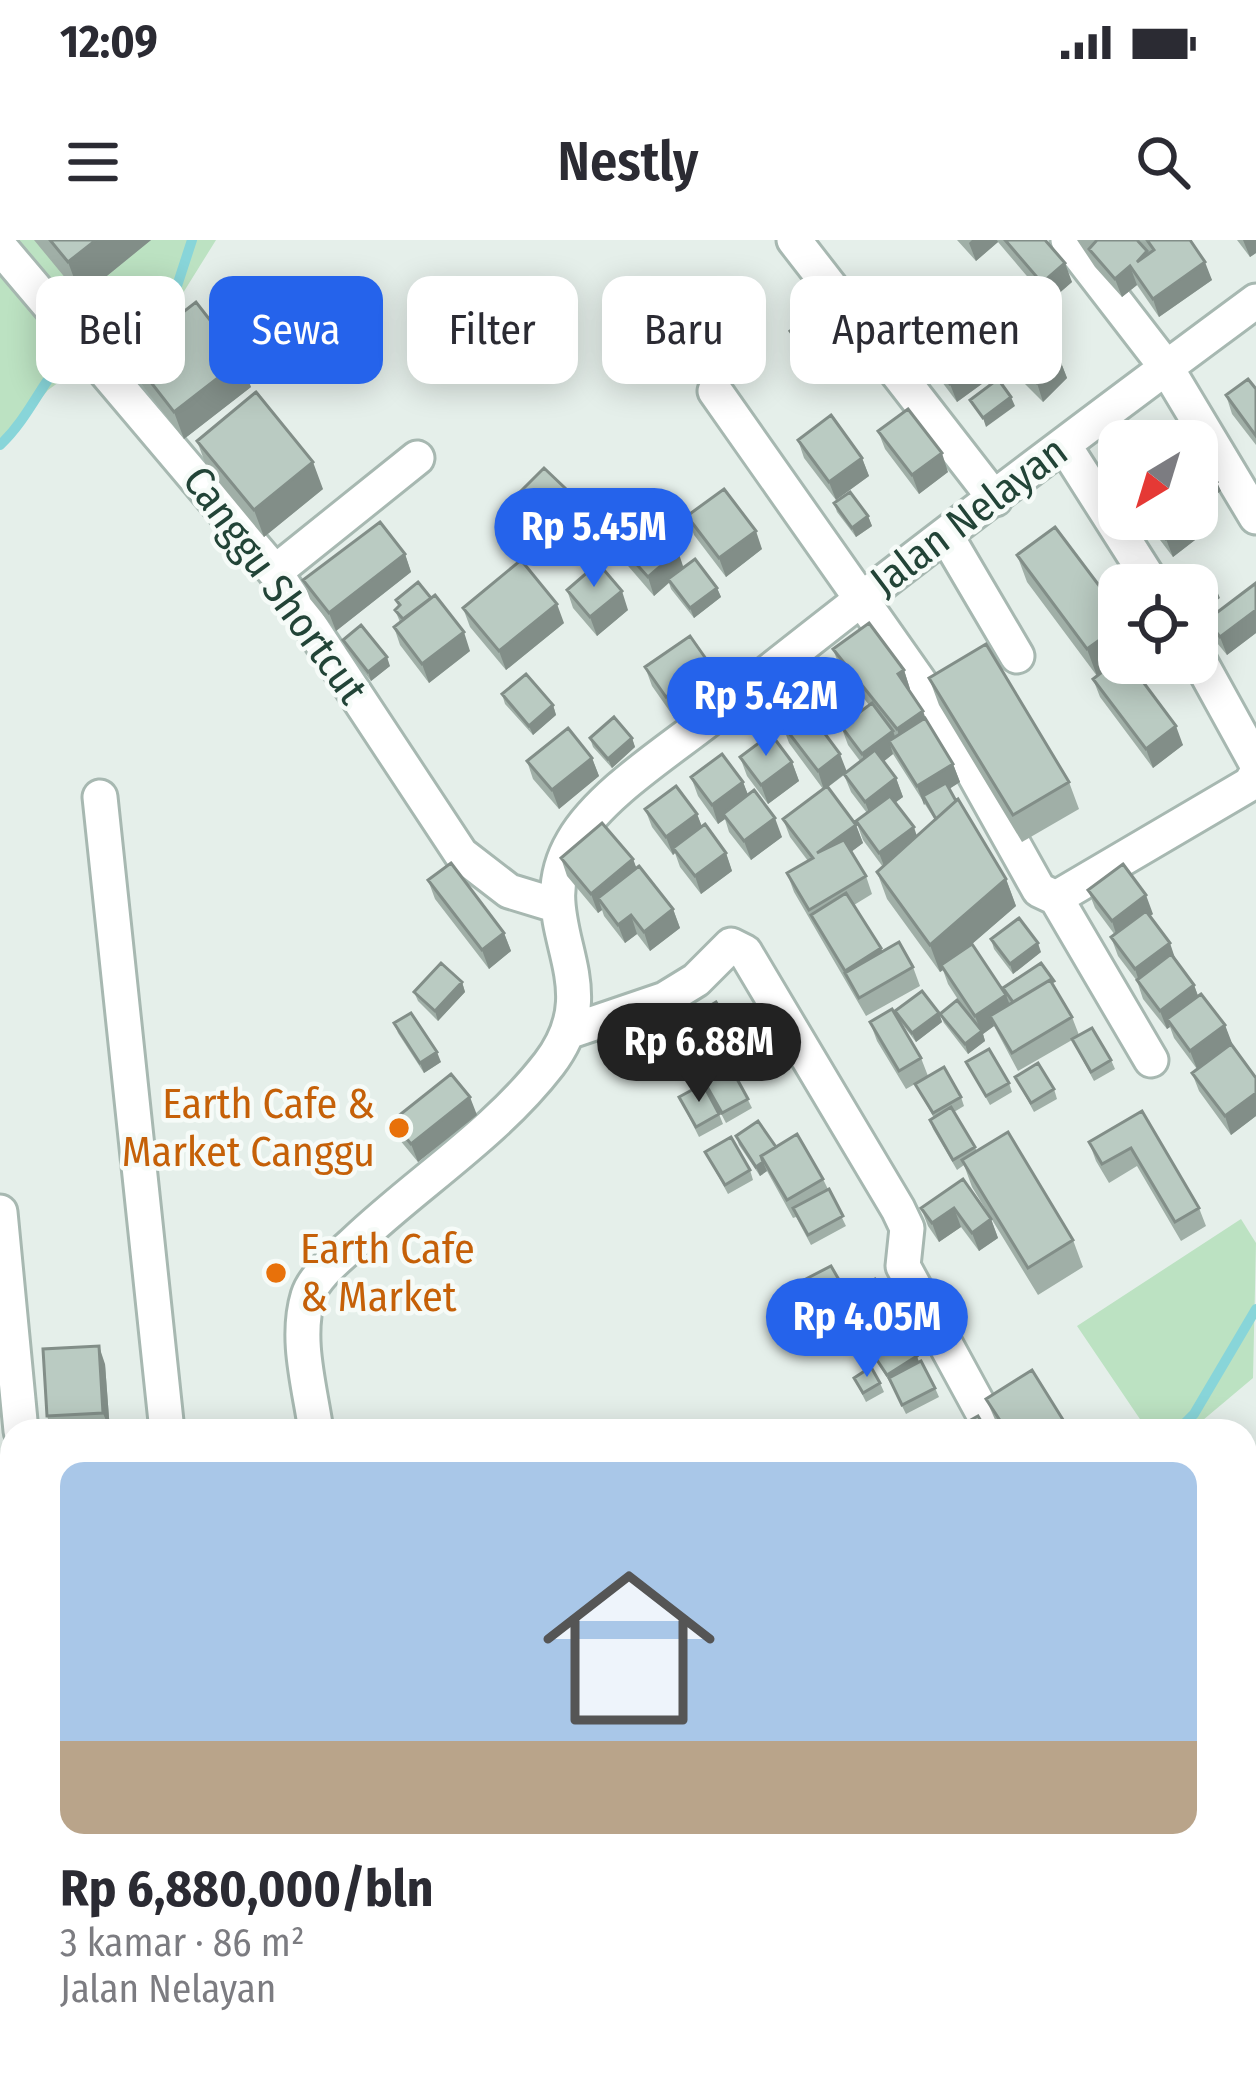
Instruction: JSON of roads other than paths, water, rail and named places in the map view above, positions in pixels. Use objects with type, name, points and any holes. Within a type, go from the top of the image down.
[{"type":"street","points":[[794,240],[995,499]]},
{"type":"street","points":[[1068,240],[1166,367],[1256,517]]},
{"type":"street","name":"Canggu Shortcut","points":[[0,247],[275,572],[461,854],[509,891],[555,904]]},
{"type":"street","name":"Jalan Nelayan","points":[[555,904],[561,867],[593,813],[861,598],[1256,301]]},
{"type":"street","points":[[715,391],[935,704],[1039,890],[1056,898],[1151,1060]]},
{"type":"street","points":[[1064,445],[1140,564]]},
{"type":"street","points":[[275,572],[417,458]]},
{"type":"street","points":[[947,537],[1017,656]]},
{"type":"street","points":[[1212,684],[1256,763]]},
{"type":"street","points":[[1056,898],[1250,784],[1256,775]]},
{"type":"street","points":[[100,797],[166,1419]]},
{"type":"street","points":[[314,1419],[301,1328],[309,1290],[403,1197],[505,1112],[548,1065],[571,1030],[577,1006],[575,981],[555,904]]},
{"type":"street","points":[[571,1030],[665,999],[696,980],[731,945],[745,952],[898,1209],[907,1228],[903,1266],[984,1415]]},
{"type":"street","points":[[0,1212],[20,1419]]},
{"type":"waterway","points":[[180,276],[192,240]]},
{"type":"waterway","points":[[0,445],[46,384]]},
{"type":"waterway","points":[[1189,1419],[1256,1309]]},
{"type":"place","name":"Earth Cafe & Market Canggu","points":[[399,1128]]},
{"type":"place","name":"Earth Cafe & Market","points":[[276,1273]]}]
